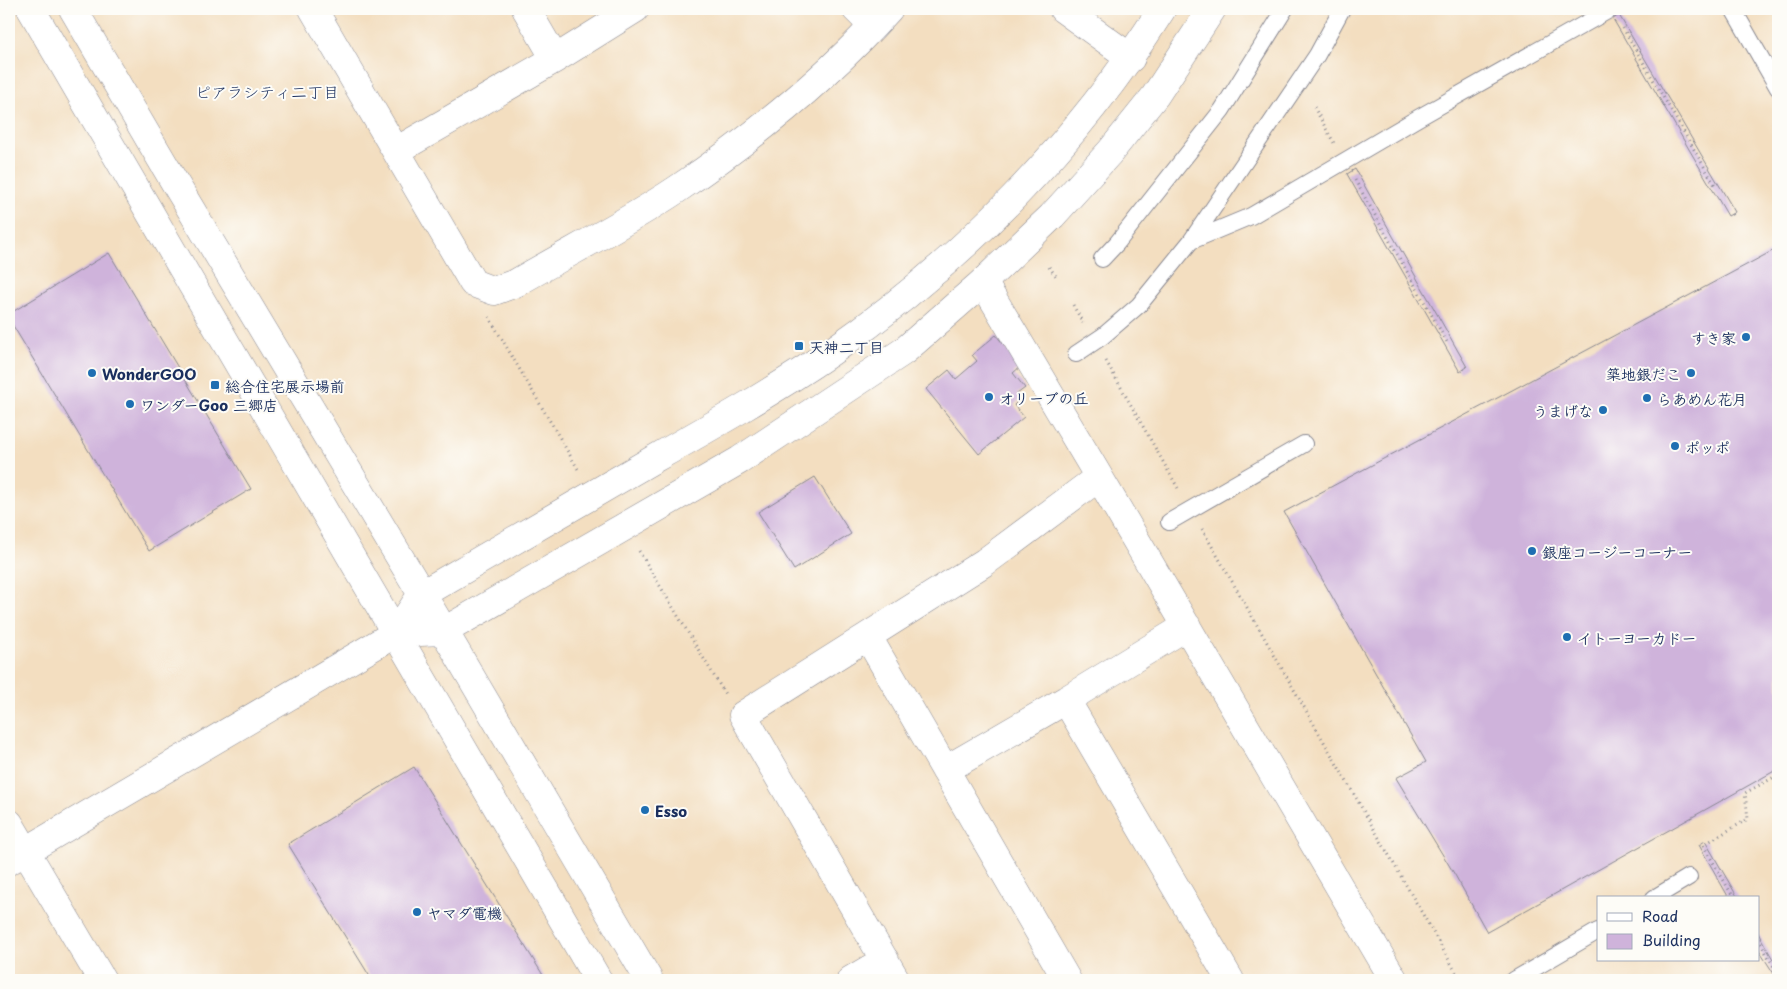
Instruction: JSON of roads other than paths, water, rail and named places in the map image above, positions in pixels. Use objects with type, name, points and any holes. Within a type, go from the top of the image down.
[{"type":"street","points":[[31,9],[598,980]]},
{"type":"street","points":[[73,9],[444,631],[649,980]]},
{"type":"street","points":[[313,9],[472,283],[494,291],[516,283],[675,190],[743,142],[808,91],[872,14]]},
{"type":"street","points":[[526,9],[555,59]]},
{"type":"street","points":[[396,151],[555,59],[635,9]]},
{"type":"street","points":[[1063,9],[1131,58]]},
{"type":"street","points":[[17,857],[396,633],[422,594],[752,403],[832,352],[911,291],[979,230],[1083,122],[1131,58],[1162,9]]},
{"type":"street","points":[[396,633],[444,631],[740,460],[904,351],[983,282],[1052,216],[1110,152],[1155,96],[1212,9]]},
{"type":"street","points":[[983,282],[1394,980]]},
{"type":"street","points":[[852,980],[890,970],[743,715],[985,562],[1099,477]]},
{"type":"street","points":[[945,770],[1066,700],[1187,626]]},
{"type":"street","points":[[868,637],[1067,980]]},
{"type":"street","points":[[1066,700],[1230,980]]},
{"type":"street","points":[[9,823],[17,857],[102,980]]},
{"type":"lane","points":[[1102,259],[1117,244],[1222,110],[1285,9]]},
{"type":"lane","points":[[1076,354],[1103,336],[1139,305],[1192,241],[1317,55],[1342,9]]},
{"type":"lane","points":[[1192,241],[1251,216],[1418,118],[1611,9]]},
{"type":"lane","points":[[1732,9],[1778,88]]},
{"type":"lane","points":[[1169,522],[1304,444]]},
{"type":"lane","points":[[1657,896],[1689,877]]},
{"type":"lane","points":[[1514,980],[1597,932]]},
{"type":"place","name":"すき家","points":[[1746,337]]},
{"type":"place","name":"天神二丁目","points":[[799,346]]},
{"type":"place","name":"WonderGOO","points":[[92,373]]},
{"type":"place","name":"築地銀だこ","points":[[1691,373]]},
{"type":"place","name":"総合住宅展示場前","points":[[215,385]]},
{"type":"place","name":"オリーブの丘","points":[[989,397]]},
{"type":"place","name":"らあめん花月","points":[[1647,398]]},
{"type":"place","name":"ワンダーGoo 三郷店","points":[[130,404]]},
{"type":"place","name":"うまげな","points":[[1603,410]]},
{"type":"place","name":"ポッポ","points":[[1675,446]]},
{"type":"place","name":"銀座コージーコーナー","points":[[1532,551]]},
{"type":"place","name":"イトーヨーカドー","points":[[1567,637]]},
{"type":"place","name":"Esso","points":[[645,810]]},
{"type":"place","name":"ヤマダ電機","points":[[417,912]]},
{"type":"district","name":"ピアラシティ二丁目","points":[[267,91]]}]
